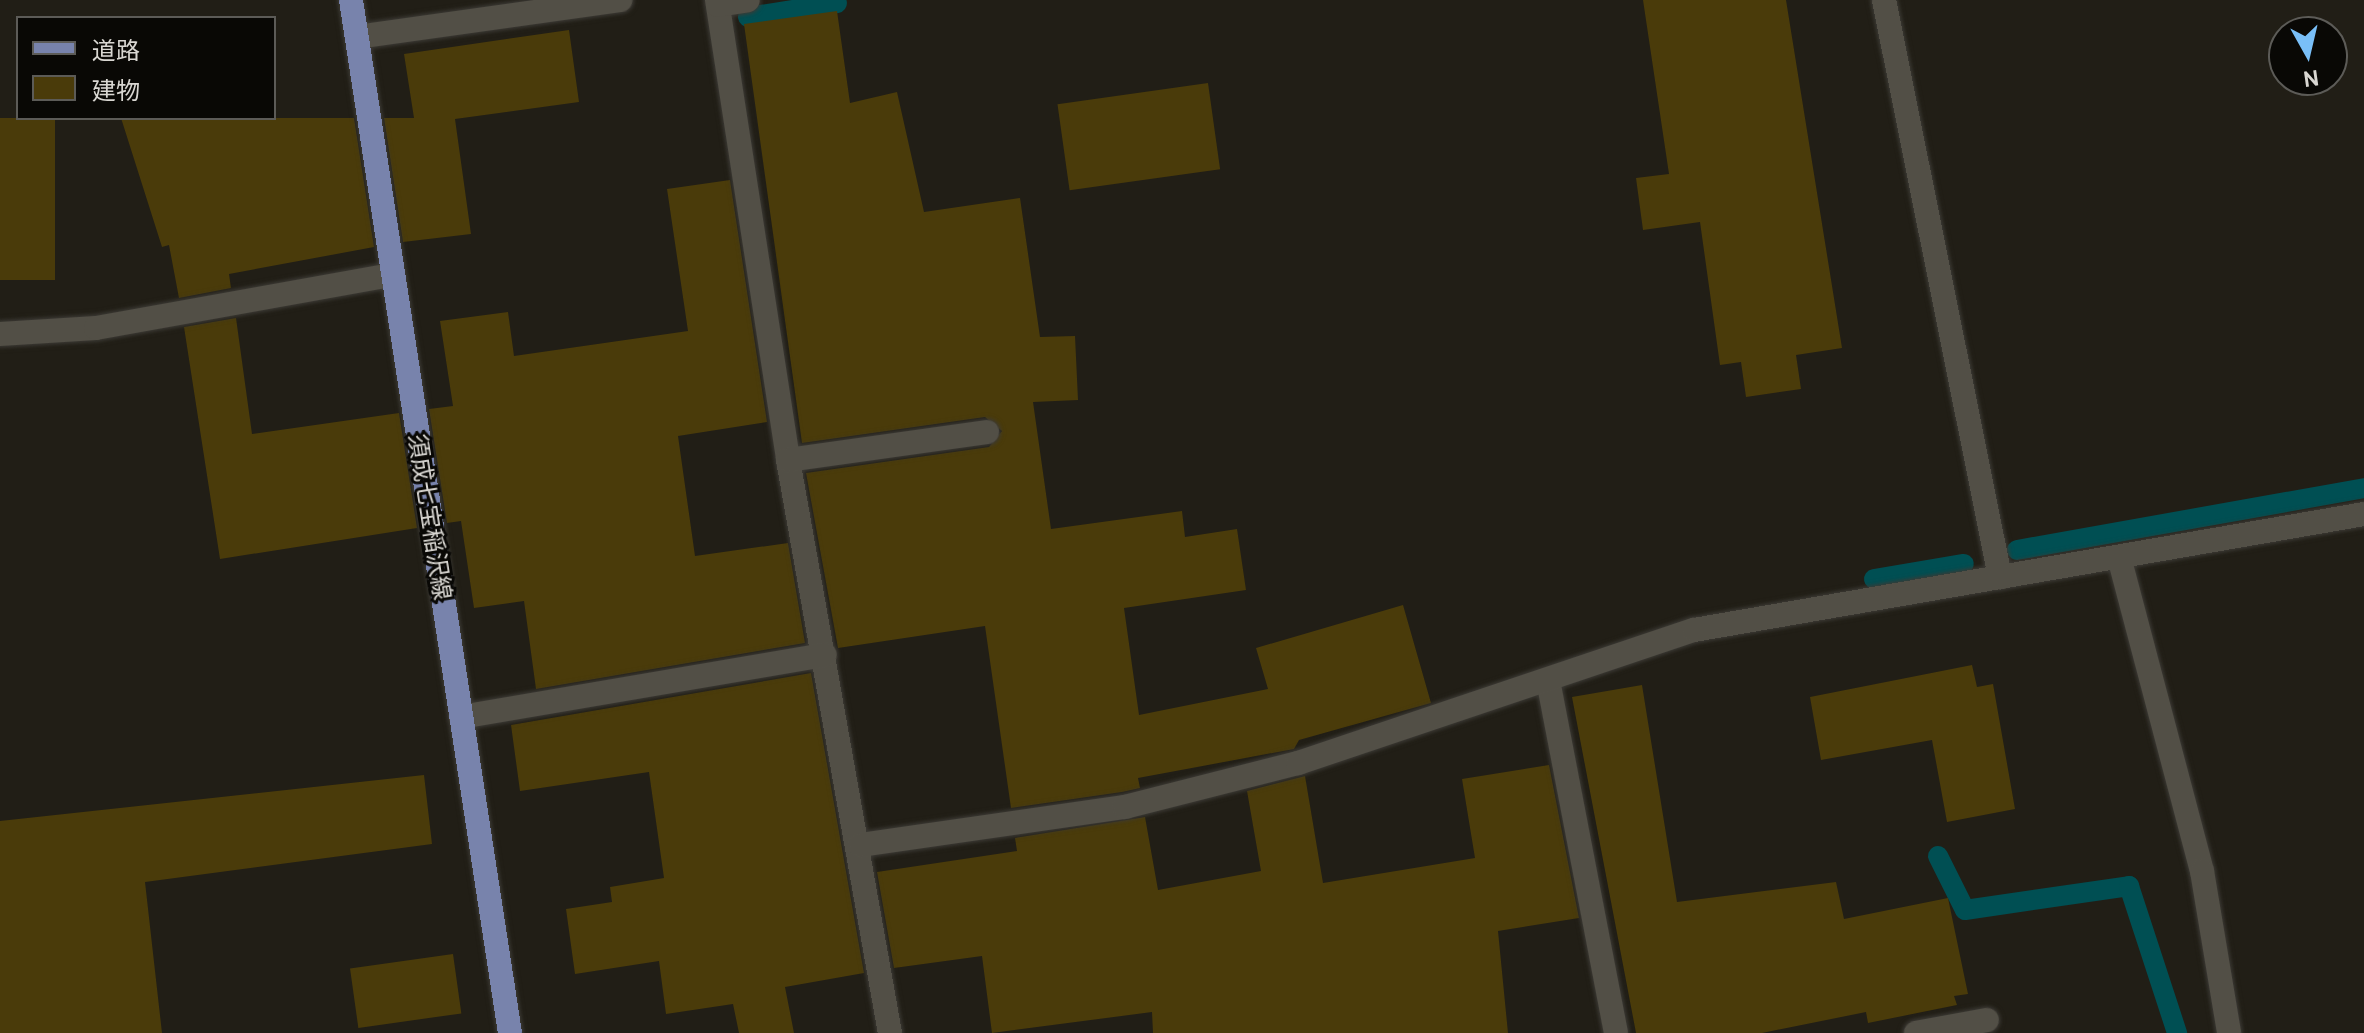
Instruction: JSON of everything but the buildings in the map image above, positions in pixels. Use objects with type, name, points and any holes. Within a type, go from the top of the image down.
[{"type":"main road","name":"須成七宝稲沢線","points":[[351,0],[510,1033]]},
{"type":"street","points":[[357,37],[620,0]]},
{"type":"street","points":[[748,0],[717,2],[788,460],[861,845],[890,1033]]},
{"type":"street","points":[[1884,0],[2000,577]]},
{"type":"street","points":[[0,334],[96,328],[392,275]]},
{"type":"street","points":[[788,460],[987,432]]},
{"type":"street","points":[[861,845],[1125,807],[1298,763],[1694,630],[2364,514]]},
{"type":"street","points":[[2119,557],[2202,871],[2229,1033]]},
{"type":"street","points":[[461,717],[825,655]]},
{"type":"street","points":[[1548,680],[1616,1033]]},
{"type":"street","points":[[1916,1033],[1987,1020]]},
{"type":"waterway","points":[[748,17],[837,3]]},
{"type":"waterway","points":[[2017,550],[2364,488]]},
{"type":"waterway","points":[[1874,579],[1964,564]]},
{"type":"waterway","points":[[1938,856],[1965,910],[2129,886],[2177,1033]]}]
